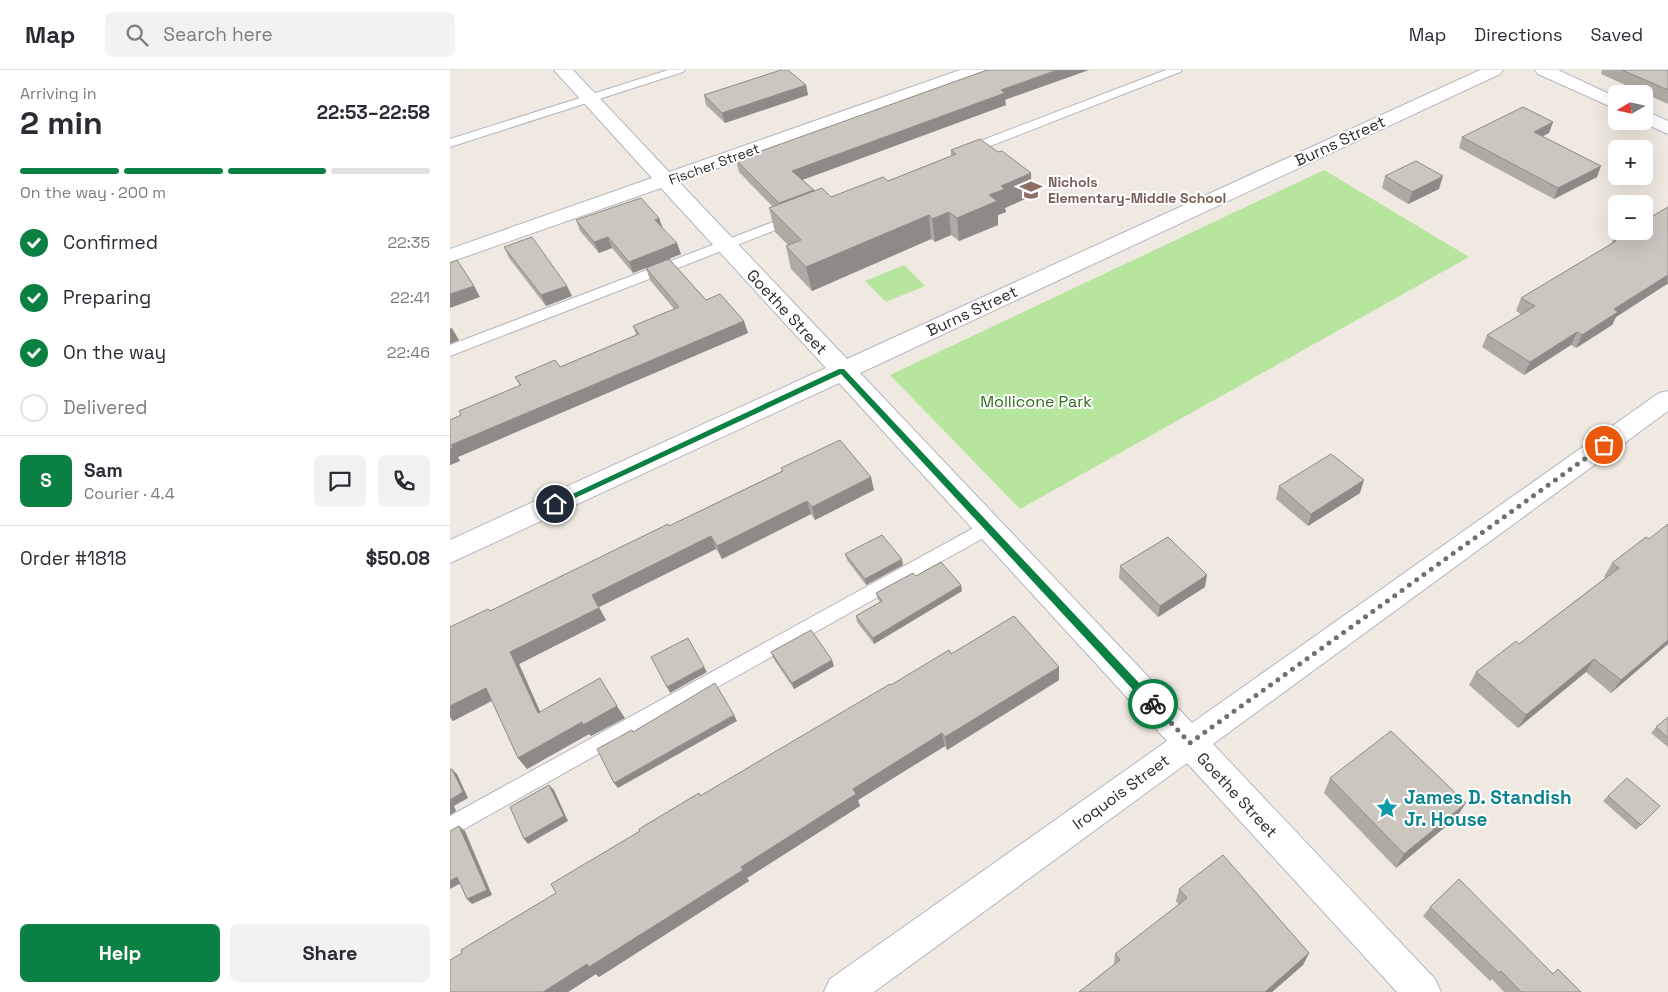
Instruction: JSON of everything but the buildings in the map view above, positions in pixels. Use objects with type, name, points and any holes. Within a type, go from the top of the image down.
[{"type":"street","name":"Goethe Street","points":[[562,70],[1422,992]]},
{"type":"street","name":"Fischer Street","points":[[450,256],[977,70]]},
{"type":"street","name":"Burns Street","points":[[450,552],[1494,70]]},
{"type":"street","points":[[1544,70],[1608,100]]},
{"type":"street","points":[[1653,120],[1668,128]]},
{"type":"street","name":"Iroquois Street","points":[[842,992],[1668,399]]},
{"type":"lane","points":[[450,143],[679,70]]},
{"type":"lane","points":[[948,158],[1176,70]]},
{"type":"lane","points":[[450,352],[810,211]]},
{"type":"lane","points":[[450,827],[988,527]]},
{"type":"green space","name":"Mollicone Park","points":[[1324,170],[1469,257],[1020,509],[890,375]]},
{"type":"green space","points":[[904,265],[925,286],[886,302],[865,281]]},
{"type":"way so far","points":[[1153,704],[1190,743],[1604,445]]},
{"type":"place","name":"Nichols Elementary-Middle School","points":[[1031,190]]},
{"type":"place","name":"James D. Standish Jr. House","points":[[1387,808]]},
{"type":"route","points":[[555,504],[842,371],[1153,704]]}]
